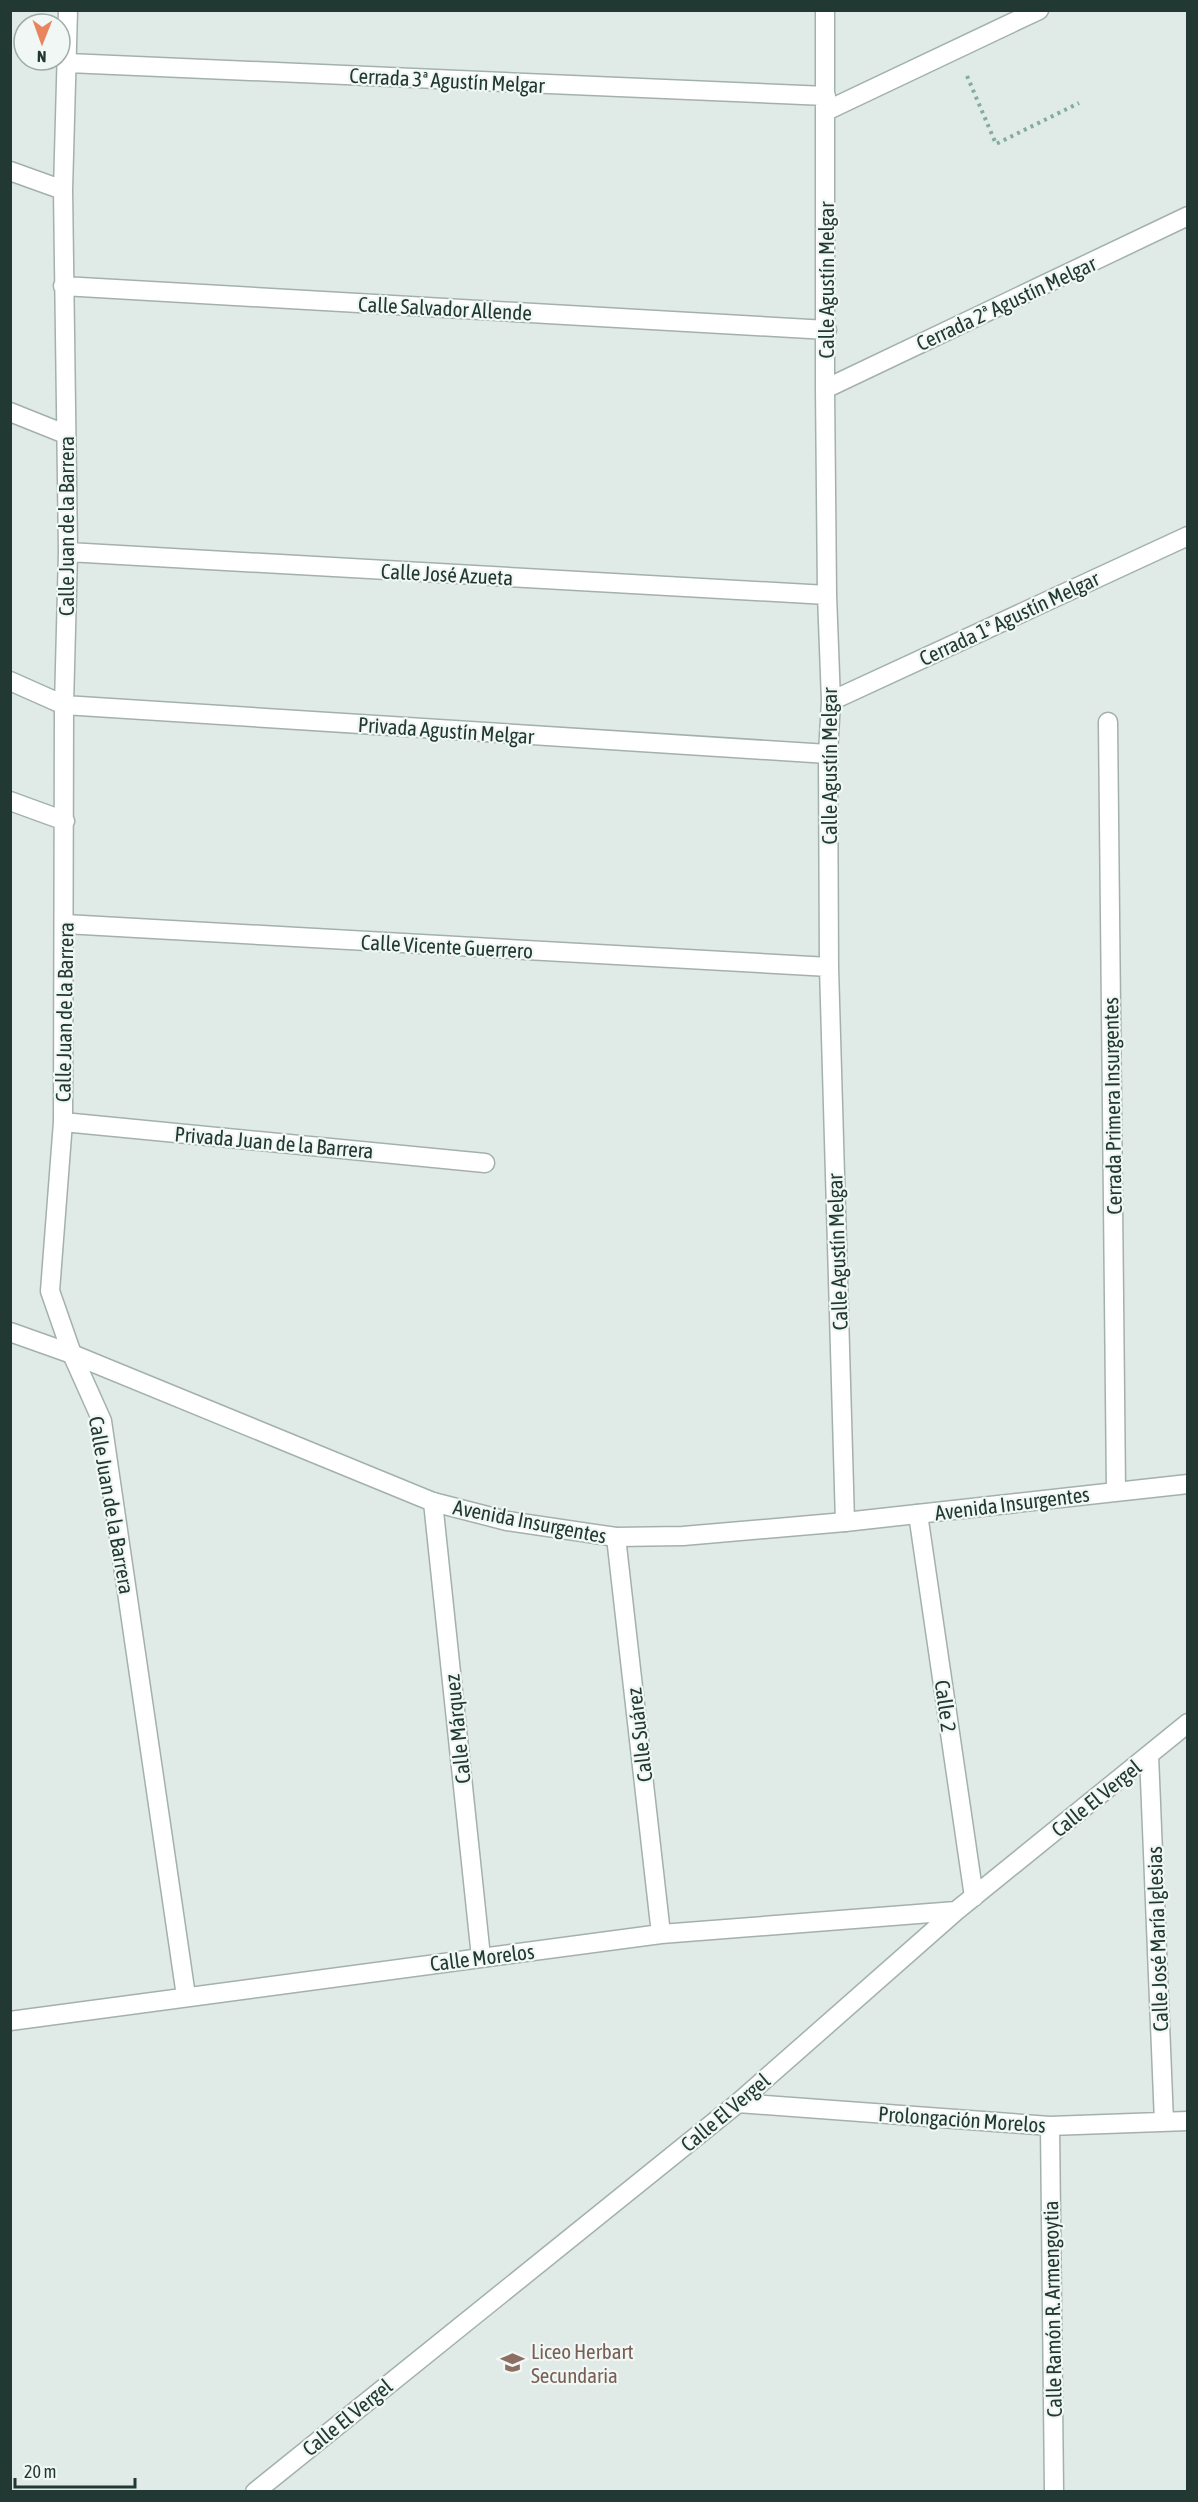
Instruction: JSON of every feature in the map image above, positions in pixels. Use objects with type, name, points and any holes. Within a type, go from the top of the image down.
[{"type":"street","name":"Calle Agustín Melgar","points":[[825,10],[827,330],[825,389],[827,595],[831,701],[828,754],[829,967],[845,1522]]},
{"type":"street","name":"Cerrada 3ª Agustín Melgar","points":[[72,63],[826,104],[956,51],[1039,10]]},
{"type":"street","name":"Calle Juan de la Barrera","points":[[68,72],[63,190],[68,552],[64,705],[63,1122],[50,1291],[72,1354],[102,1421],[186,1996]]},
{"type":"street","points":[[10,171],[63,190]]},
{"type":"street","name":"Cerrada 2ª Agustín Melgar","points":[[825,389],[1188,216]]},
{"type":"street","name":"Calle Salvador Allende","points":[[63,286],[827,330]]},
{"type":"street","points":[[10,412],[65,434]]},
{"type":"street","name":"Cerrada 1ª Agustín Melgar","points":[[831,701],[1188,536]]},
{"type":"street","name":"Calle José Azueta","points":[[68,552],[827,595]]},
{"type":"street","points":[[10,681],[64,705]]},
{"type":"street","name":"Privada Agustín Melgar","points":[[64,705],[828,754]]},
{"type":"street","name":"Cerrada Primera Insurgentes","points":[[1108,722],[1116,1491]]},
{"type":"street","points":[[10,801],[65,821]]},
{"type":"street","name":"Calle Vicente Guerrero","points":[[65,924],[829,967]]},
{"type":"street","name":"Privada Juan de la Barrera","points":[[63,1122],[485,1162]]},
{"type":"street","name":"Avenida Insurgentes","points":[[10,1332],[72,1354],[433,1502],[507,1521],[616,1537],[683,1536],[845,1522],[1188,1484]]},
{"type":"street","name":"Calle Márquez","points":[[433,1502],[481,1957]]},
{"type":"street","name":"Calle 2","points":[[918,1514],[974,1897]]},
{"type":"street","name":"Calle Suárez","points":[[616,1537],[661,1934]]},
{"type":"street","name":"Calle El Vergel","points":[[255,2492],[738,2103],[956,1911],[1188,1723]]},
{"type":"street","name":"Calle José María Iglesias","points":[[1149,1755],[1164,2122]]},
{"type":"street","name":"Calle Morelos","points":[[10,2021],[661,1934],[956,1911]]},
{"type":"street","name":"Prolongación Morelos","points":[[738,2103],[1050,2126],[1188,2121]]},
{"type":"street","name":"Calle Ramón R. Armengoytia","points":[[1050,2126],[1054,2492]]},
{"type":"path","points":[[956,51],[996,144],[1079,103]]},
{"type":"place","name":"Liceo Herbart Secundaria","points":[[513,2363]]}]
